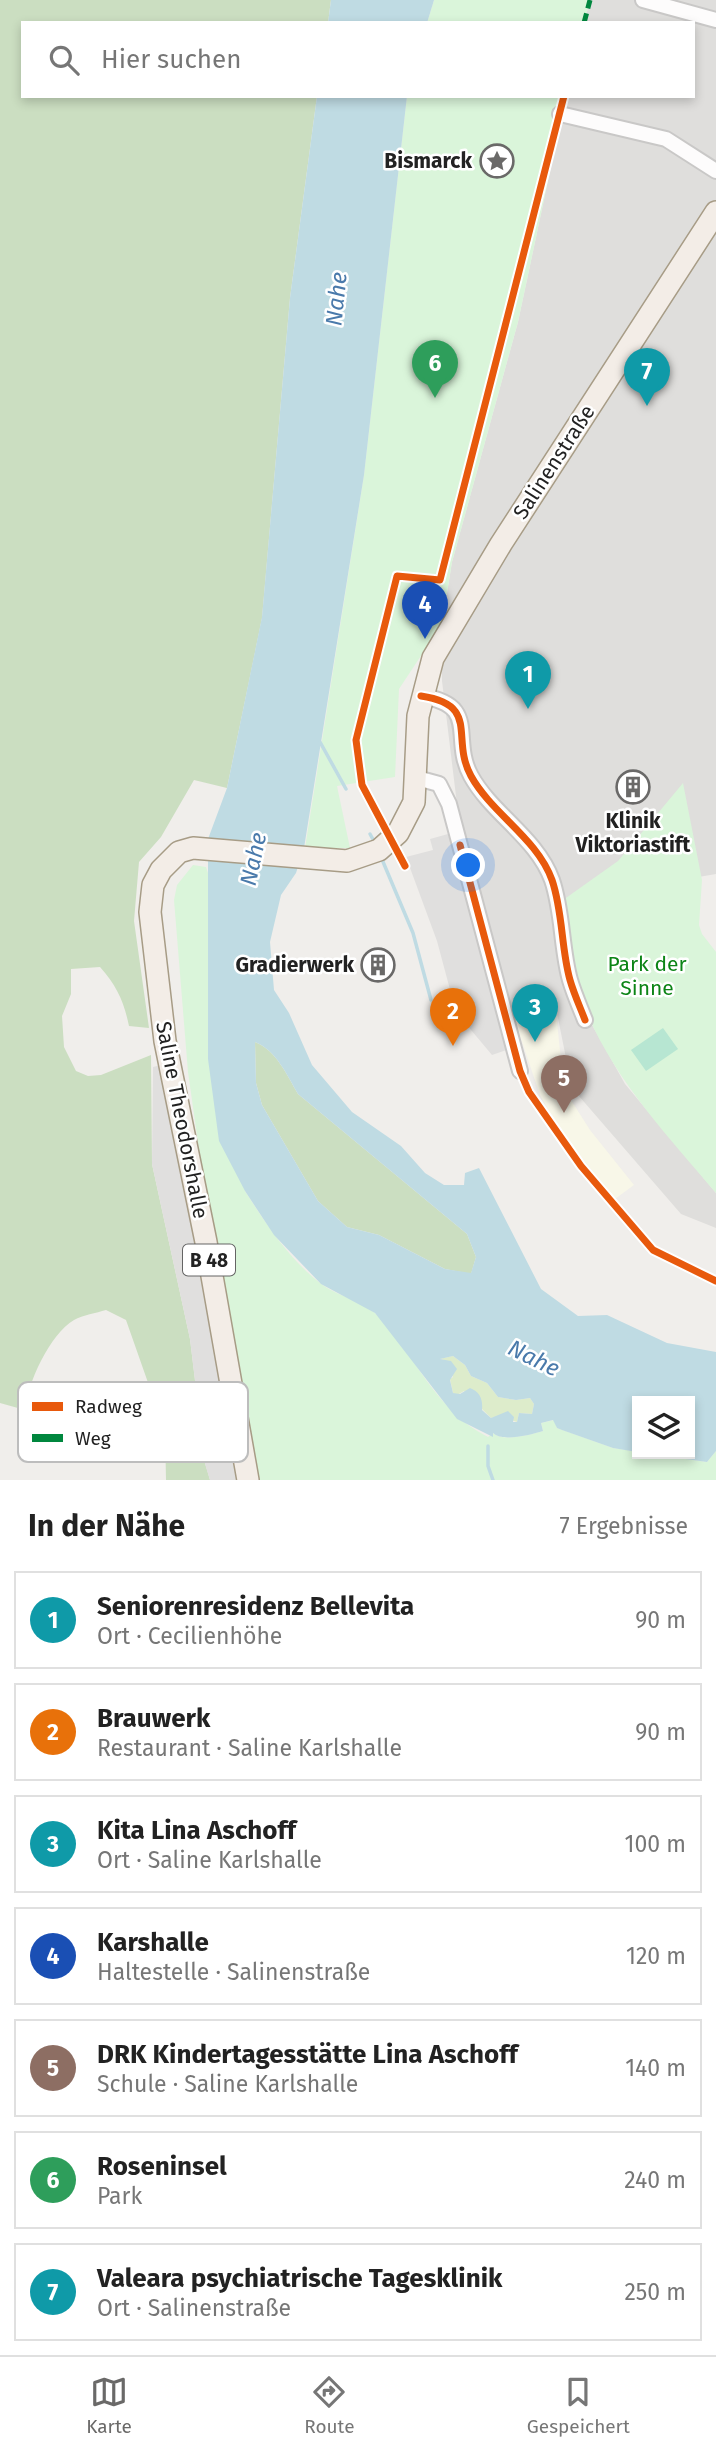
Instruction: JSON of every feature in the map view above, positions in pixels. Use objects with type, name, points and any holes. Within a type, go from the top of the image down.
[{"type":"main road","name":"Salinenstraße","points":[[416,778],[417,724],[421,696],[433,659],[477,583],[716,212]]},
{"type":"main road","name":"Saline Theodorshalle","points":[[231,1382],[206,1242],[165,1041],[153,947],[150,903],[153,886],[161,870],[186,850],[347,860],[379,850],[398,833],[414,802],[416,778]]},
{"type":"main road","name":"Saline Theodorshalle","points":[[245,1462],[248,1480]]},
{"type":"street","points":[[643,0],[716,20]]},
{"type":"street","points":[[560,114],[666,139],[716,171]]},
{"type":"street","points":[[421,696],[440,699],[451,705],[459,715],[469,772],[487,802],[518,831],[551,877],[570,980],[585,1020]]},
{"type":"street","points":[[416,778],[439,784],[449,804],[520,1071]]},
{"type":"shaded area","points":[[590,0],[716,0],[716,874],[564,900],[591,1023],[625,1084],[716,1193],[716,1228],[681,1214],[572,1088],[555,1003],[513,1015],[460,829],[442,681],[442,624],[452,562],[518,322],[566,98],[695,98],[695,21],[585,21]]},
{"type":"shaded area","points":[[448,834],[512,1048],[492,1055],[456,1012],[437,941],[406,857],[433,850],[430,839]]},
{"type":"shaded area","points":[[555,1003],[564,1089],[590,1130],[634,1185],[615,1199],[560,1131],[540,1095],[513,1015]]},
{"type":"shaded area","points":[[161,1065],[225,1382],[195,1382],[190,1339],[152,1164],[153,1067]]},
{"type":"shaded area","points":[[241,1462],[245,1480],[210,1480],[205,1464]]},
{"type":"green space","points":[[0,0],[331,0],[328,21],[21,21],[21,98],[317,98],[290,298],[262,618],[227,788],[194,780],[161,837],[139,862],[134,921],[149,1028],[129,1026],[119,995],[100,967],[71,969],[71,994],[62,1016],[64,1047],[76,1071],[88,1076],[101,1075],[151,1055],[152,1164],[190,1339],[195,1382],[148,1382],[126,1320],[106,1310],[74,1320],[56,1336],[41,1360],[32,1382],[18,1382],[18,1408],[0,1403]]},
{"type":"green space","points":[[434,0],[590,0],[585,21],[428,21]]},
{"type":"green space","points":[[407,98],[566,98],[518,322],[452,562],[442,624],[399,689],[395,777],[337,786],[350,848],[305,848],[364,475]]},
{"type":"green space","name":"Park der Sinne","points":[[683,783],[702,880],[699,925],[702,934],[716,952],[716,1193],[634,1094],[599,1039],[575,979],[563,900],[618,861]]},
{"type":"green space","points":[[193,865],[206,867],[210,879],[245,1191],[288,1252],[320,1283],[376,1314],[439,1397],[469,1426],[488,1437],[493,1433],[509,1437],[537,1433],[543,1431],[541,1423],[554,1420],[557,1428],[613,1448],[632,1451],[632,1459],[687,1459],[707,1462],[716,1451],[716,1480],[254,1480],[248,1445],[248,1382],[237,1382],[208,1213],[188,1072],[174,900],[177,885]]},
{"type":"green space","points":[[663,1028],[678,1049],[646,1071],[631,1050]]},
{"type":"green space","points":[[255,1042],[275,1057],[298,1094],[467,1234],[476,1257],[471,1274],[445,1269],[379,1235],[347,1227],[318,1201],[262,1105],[256,1083]]},
{"type":"green space","points":[[453,1356],[465,1365],[471,1376],[487,1383],[498,1397],[516,1400],[530,1398],[534,1404],[532,1414],[519,1413],[517,1422],[500,1416],[491,1418],[464,1391],[457,1395],[453,1393],[450,1379],[453,1377],[445,1360],[439,1359]]},
{"type":"green space","points":[[166,1462],[205,1462],[210,1480],[166,1480]]},
{"type":"water","points":[[331,0],[434,0],[428,21],[328,21]]},
{"type":"water","name":"Nahe","points":[[317,98],[407,98],[364,475],[304,848],[296,873],[281,895],[270,942],[274,990],[289,1013],[312,1065],[352,1112],[401,1146],[425,1173],[444,1185],[464,1185],[465,1173],[479,1168],[541,1289],[578,1316],[607,1315],[667,1343],[716,1352],[716,1451],[707,1462],[686,1459],[695,1459],[695,1396],[632,1396],[632,1451],[613,1448],[562,1430],[557,1428],[553,1420],[541,1423],[543,1431],[509,1437],[493,1433],[493,1437],[457,1419],[375,1313],[321,1284],[274,1235],[245,1191],[219,1141],[208,1059],[208,839],[227,788],[262,617],[290,298]],"holes":[[[255,1042],[269,1051],[298,1094],[467,1234],[476,1257],[471,1273],[445,1269],[379,1235],[347,1227],[318,1201],[262,1105],[256,1083]],[[453,1356],[465,1365],[471,1376],[487,1383],[498,1397],[516,1400],[530,1398],[534,1404],[532,1414],[519,1413],[517,1422],[513,1422],[514,1417],[508,1411],[491,1418],[482,1410],[480,1396],[470,1388],[460,1394],[453,1393],[450,1380],[457,1369],[451,1361],[440,1359]]]},
{"type":"waterway","points":[[320,742],[346,789]]},
{"type":"waterway","points":[[370,834],[375,843]]},
{"type":"waterway","points":[[381,857],[413,933],[431,1000]]},
{"type":"waterway","points":[[488,1446],[488,1466],[493,1480]]},
{"type":"marked path","points":[[585,21],[590,0]]},
{"type":"cycle path","points":[[405,866],[362,785],[356,740],[397,576],[440,580],[563,98]]},
{"type":"cycle path","points":[[421,696],[440,700],[458,715],[465,762],[471,776],[545,865],[556,892],[570,980],[585,1020]]},
{"type":"cycle path","points":[[460,845],[520,1071],[529,1092],[581,1166],[653,1250],[716,1281]]},
{"type":"place","name":"Bismarck","points":[[497,161]]},
{"type":"place","name":"Roseninsel","points":[[435,398]]},
{"type":"place","name":"Valeara psychiatrische Tagesklinik","points":[[647,406]]},
{"type":"place","name":"Karshalle","points":[[425,639]]},
{"type":"place","name":"Seniorenresidenz Bellevita","points":[[528,709]]},
{"type":"place","name":"Klinik Viktoriastift","points":[[633,787]]},
{"type":"place","name":"Gradierwerk","points":[[378,965]]},
{"type":"place","name":"Kita Lina Aschoff","points":[[535,1042]]},
{"type":"place","name":"Brauwerk","points":[[453,1046]]},
{"type":"place","name":"DRK Kindertagesstätte Lina Aschoff","points":[[564,1113]]}]
